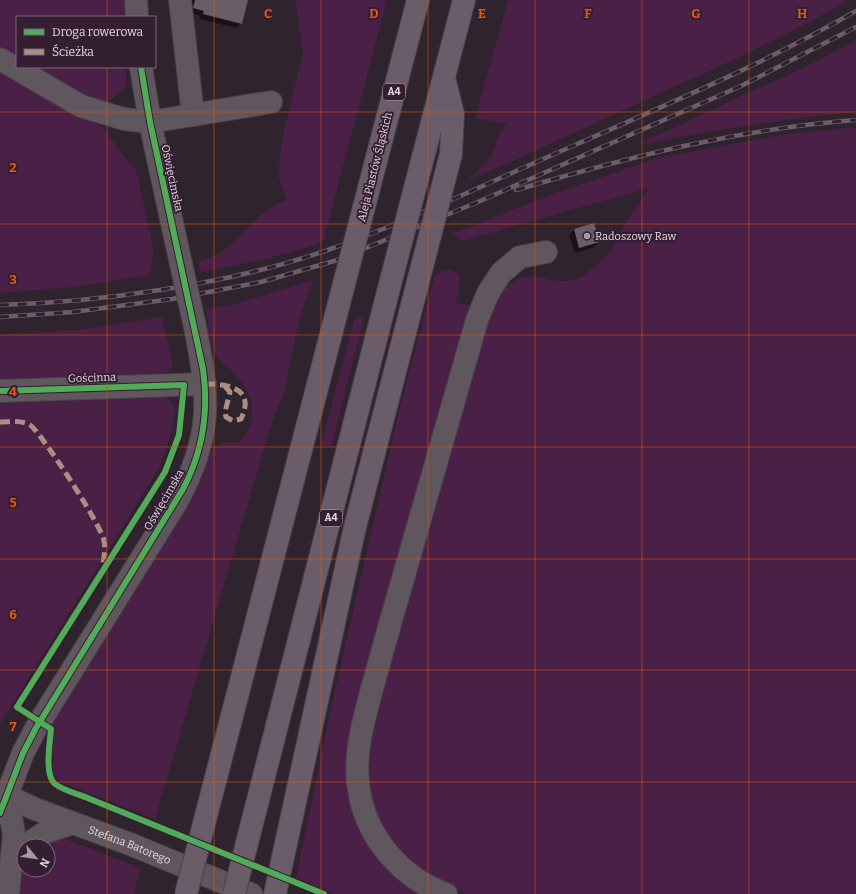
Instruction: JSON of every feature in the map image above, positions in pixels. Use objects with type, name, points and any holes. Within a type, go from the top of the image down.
[{"type":"highway","name":"Aleja Piastów Śląskich","points":[[186,894],[418,0]]},
{"type":"highway","name":"A4","points":[[234,894],[464,0]]},
{"type":"highway","points":[[275,894],[353,536],[451,154],[452,114],[444,79]]},
{"type":"street","points":[[136,0],[137,16]]},
{"type":"street","points":[[180,0],[193,115]]},
{"type":"street","points":[[0,59],[82,106],[124,119],[150,122],[271,102]]},
{"type":"street","name":"Oświęcimska","points":[[4,805],[23,753],[36,728],[176,503],[188,481],[204,429],[206,412],[205,384],[194,322],[150,122],[141,68]]},
{"type":"street","points":[[446,894],[420,881],[400,867],[376,838],[363,808],[358,790],[358,753],[362,726],[477,320],[488,293],[502,273],[520,258],[546,252]]},
{"type":"street","name":"Gościnna","points":[[0,391],[205,384]]},
{"type":"street","points":[[4,805],[16,840]]},
{"type":"street","name":"Stefana Batorego","points":[[4,805],[35,809],[130,844],[251,894]]},
{"type":"street","points":[[38,838],[46,832],[73,823]]},
{"type":"street","points":[[8,894],[16,865]]},
{"type":"shaded area","points":[[0,0],[126,0],[127,16],[16,16],[16,55],[0,46]]},
{"type":"shaded area","points":[[295,0],[387,0],[323,242],[262,260],[201,272],[198,261],[218,254],[227,248],[259,217],[276,205],[286,201],[278,175],[283,135],[303,53]]},
{"type":"shaded area","points":[[508,0],[848,0],[828,12],[744,55],[467,181],[491,157],[500,133],[507,124],[475,118]]},
{"type":"shaded area","points":[[856,40],[856,112],[745,126],[634,146],[811,64]]},
{"type":"shaded area","points":[[0,67],[103,127],[121,153],[136,170],[154,252],[149,275],[75,287],[0,293]]},
{"type":"shaded area","points":[[38,68],[127,68],[125,88],[103,106]]},
{"type":"shaded area","points":[[856,127],[856,894],[466,894],[427,877],[402,860],[375,817],[364,758],[481,325],[499,289],[523,277],[535,276],[556,281],[568,281],[580,278],[590,271],[610,252],[624,225],[649,188],[462,241],[452,234],[553,194],[657,158],[787,134]]},
{"type":"shaded area","points":[[443,270],[452,270],[458,274],[459,285],[456,303],[473,306],[350,750],[347,781],[352,811],[364,834],[433,894],[334,894],[296,878],[330,712],[400,407],[435,275]]},
{"type":"shaded area","points":[[313,280],[299,321],[284,393],[272,422],[155,819],[58,781],[51,771],[53,719],[197,488],[205,463],[211,451],[219,444],[240,442],[247,432],[251,422],[252,404],[249,395],[238,377],[218,359],[213,350],[206,309],[232,305]]},
{"type":"shaded area","points":[[162,317],[173,364],[169,371],[161,375],[0,382],[0,335],[79,330]]},
{"type":"shaded area","points":[[355,317],[364,318],[331,447],[321,445]]},
{"type":"shaded area","points":[[154,395],[167,398],[173,404],[175,410],[173,427],[158,470],[0,724],[0,400]]},
{"type":"shaded area","points":[[56,839],[68,840],[140,868],[134,894],[16,894],[18,878],[56,878]]},
{"type":"building","points":[[195,0],[248,0],[242,24],[203,14],[204,11],[193,8]]},
{"type":"building","name":"Radoszowy Raw","points":[[594,223],[600,242],[579,248],[574,229]]},
{"type":"railway","points":[[0,305],[80,300],[165,289],[248,273],[288,263],[325,251],[420,214],[682,98],[753,65],[856,11]]},
{"type":"railway","points":[[0,317],[73,312],[172,299],[261,282],[334,261],[478,202],[741,86],[856,27]]},
{"type":"railway","points":[[516,190],[600,166],[726,137],[812,124],[856,120]]},
{"type":"marked path","points":[[205,384],[214,384],[222,385],[230,387],[242,394],[245,400],[245,409],[241,419],[233,421],[226,417],[225,412],[230,392],[223,384]]},
{"type":"marked path","points":[[0,422],[19,422],[30,425],[58,461],[94,518],[101,533],[105,544],[103,568]]},
{"type":"cycle path","points":[[0,813],[23,753],[36,728],[183,489],[190,475],[200,445],[203,430],[205,415],[205,385],[203,369],[150,122],[141,68]]},
{"type":"cycle path","points":[[0,391],[184,385],[179,435],[165,472],[17,707],[51,729],[48,758],[52,780],[55,784],[67,791],[86,797],[324,894]]},
{"type":"place","name":"Radoszowy Raw","points":[[587,236]]}]
